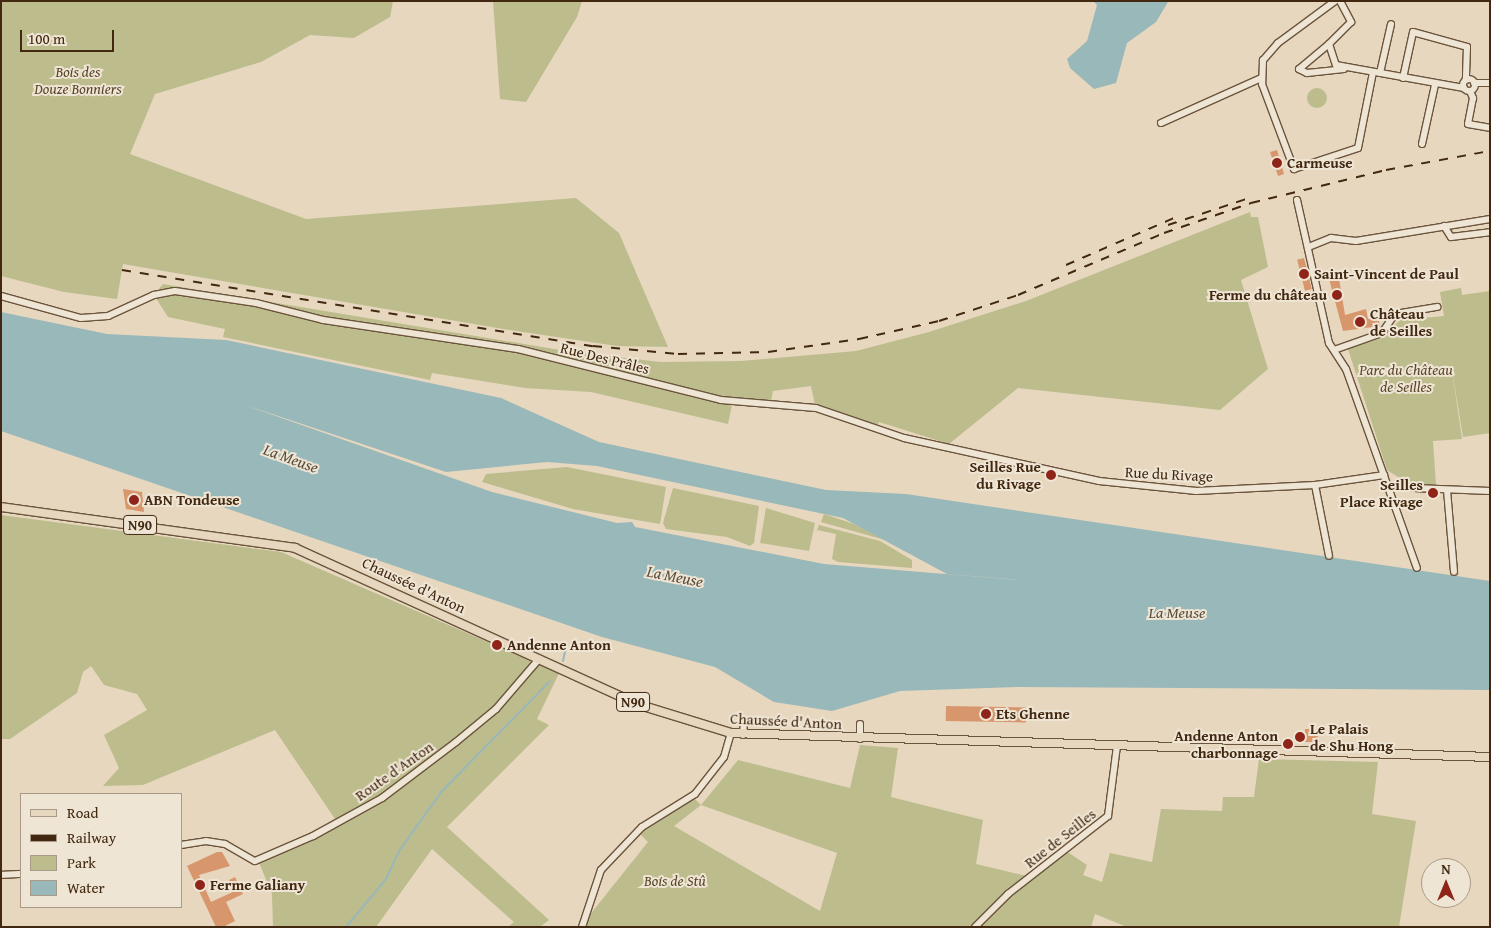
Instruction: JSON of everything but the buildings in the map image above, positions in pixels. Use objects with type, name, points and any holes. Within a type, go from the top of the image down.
[{"type":"main road","name":"Chaussée d'Anton","points":[[1,507],[295,548],[672,718],[731,733],[860,739],[1490,757]]},
{"type":"street","points":[[1335,1],[1278,43],[1263,60],[1260,78],[1294,168],[1353,152],[1373,72]]},
{"type":"street","points":[[1340,1],[1352,22],[1299,69],[1307,73],[1344,69],[1373,72],[1467,90]]},
{"type":"street","points":[[1380,73],[1391,24]]},
{"type":"street","points":[[1403,78],[1413,32],[1467,47],[1467,90],[1474,98],[1468,124],[1490,128]]},
{"type":"street","points":[[1328,44],[1330,56],[1344,69]]},
{"type":"street","points":[[1161,123],[1260,78]]},
{"type":"street","points":[[1466,80],[1490,83]]},
{"type":"street","points":[[1467,90],[1474,82]]},
{"type":"street","points":[[1422,144],[1435,85]]},
{"type":"street","points":[[1297,200],[1311,246],[1334,350],[1346,369],[1390,487],[1417,568]]},
{"type":"street","points":[[1311,246],[1331,238],[1356,241],[1490,219]]},
{"type":"street","points":[[1444,226],[1451,237],[1490,232]]},
{"type":"street","name":"Rue Des Prâles","points":[[1,296],[80,318],[108,316],[154,295],[175,291],[256,303],[323,320],[476,340],[721,400],[816,408],[874,430],[1024,466]]},
{"type":"street","points":[[1334,350],[1382,333],[1396,314],[1437,307]]},
{"type":"street","name":"Rue du Rivage","points":[[1024,466],[1098,481],[1196,490],[1315,485],[1384,475]]},
{"type":"street","points":[[1315,485],[1329,556]]},
{"type":"street","points":[[1390,487],[1490,491]]},
{"type":"street","points":[[1447,490],[1454,572]]},
{"type":"street","name":"Route d'Anton","points":[[182,845],[206,841],[225,844],[255,861],[313,836],[382,798],[456,742],[496,708],[540,659]]},
{"type":"street","points":[[743,735],[744,721]]},
{"type":"street","points":[[860,724],[860,739]]},
{"type":"street","points":[[582,927],[601,870],[642,827],[695,794],[724,757],[731,733]]},
{"type":"street","name":"Rue de Seilles","points":[[976,927],[1008,894],[1108,816],[1117,746]]},
{"type":"street","points":[[1,875],[20,874]]},
{"type":"green space","name":"Bois des Douze Bonniers","points":[[1,1],[393,1],[390,17],[354,38],[310,35],[261,62],[155,94],[130,154],[306,219],[576,198],[619,233],[668,347],[617,346],[503,329],[123,264],[117,299],[64,292],[1,276]]},
{"type":"green space","points":[[493,1],[582,1],[577,17],[526,102],[500,99]]},
{"type":"green space","points":[[1317,88],[1324,91],[1327,98],[1324,105],[1317,108],[1310,105],[1307,98],[1310,91]]},
{"type":"green space","points":[[1250,212],[1251,217],[1258,217],[1268,267],[1241,280],[1268,369],[1220,410],[1018,388],[949,444],[879,422],[876,427],[815,405],[811,386],[773,391],[771,401],[733,400],[728,424],[591,392],[525,388],[432,373],[430,380],[223,337],[225,329],[168,317],[154,295],[163,284],[572,352],[661,362],[741,361],[856,351],[929,332],[1026,301]]},
{"type":"green space","name":"Parc du Château de Seilles","points":[[1461,288],[1462,295],[1490,291],[1490,433],[1463,437],[1451,364],[1462,439],[1433,441],[1436,485],[1409,484],[1387,470],[1348,349],[1382,338],[1400,320],[1444,316],[1440,292]]},
{"type":"green space","points":[[567,467],[666,487],[660,524],[573,509],[482,482],[486,474]]},
{"type":"green space","points":[[673,488],[759,506],[754,543],[750,546],[727,537],[666,529],[663,523]]},
{"type":"green space","points":[[766,508],[815,523],[809,551],[760,543]]},
{"type":"green space","points":[[824,514],[854,524],[885,540],[821,522]]},
{"type":"green space","points":[[1,515],[281,552],[531,661],[520,678],[539,659],[561,669],[537,719],[549,725],[447,827],[549,920],[540,927],[508,927],[514,922],[432,849],[376,927],[273,927],[272,894],[258,860],[337,822],[275,730],[143,785],[103,786],[119,768],[104,735],[147,710],[137,694],[104,685],[91,666],[83,672],[77,693],[10,739],[1,739]]},
{"type":"green space","points":[[819,525],[880,541],[912,560],[912,568],[838,562],[832,559],[836,534],[817,530]]},
{"type":"green space","name":"Bois de Stû","points":[[860,745],[898,748],[891,797],[983,820],[976,864],[1027,876],[972,927],[580,927],[648,842],[639,833],[693,797],[701,805],[738,760],[850,788]],"holes":[[[701,805],[837,853],[820,911],[674,826]]]},
{"type":"green space","points":[[1259,759],[1378,762],[1372,814],[1416,821],[1399,927],[1127,927],[1095,914],[1091,927],[980,927],[1025,882],[1066,851],[1087,865],[1083,875],[1102,882],[1110,853],[1152,862],[1161,809],[1222,811],[1223,797],[1254,797]]},
{"type":"water","points":[[1093,1],[1168,2],[1156,22],[1127,43],[1116,83],[1094,89],[1070,68],[1067,59],[1087,41],[1097,5]]},
{"type":"water","name":"La Meuse","points":[[1,312],[107,334],[226,340],[501,398],[599,442],[826,490],[906,494],[1490,581],[1490,690],[1017,687],[900,691],[832,711],[774,702],[715,667],[602,637],[1,431]],"holes":[[[242,404],[446,472],[547,462],[597,466],[843,518],[947,574],[1105,587],[824,564],[635,527],[632,522],[617,523],[492,492]]]},
{"type":"waterway","points":[[563,661],[566,647]]},
{"type":"waterway","points":[[346,927],[386,879],[399,851],[442,791],[550,681]]},
{"type":"railway","points":[[122,270],[593,346],[678,354],[768,352],[859,339],[939,321],[1018,295],[1164,233],[1251,203],[1386,170],[1490,151]]},
{"type":"railway","points":[[1168,225],[1246,199]]},
{"type":"railway","points":[[1066,265],[1174,218]]},
{"type":"place","name":"Carmeuse","points":[[1277,163]]},
{"type":"place","name":"Saint-Vincent de Paul","points":[[1304,274]]},
{"type":"place","name":"Ferme du château","points":[[1337,295]]},
{"type":"place","name":"Château de Seilles","points":[[1360,322]]},
{"type":"place","name":"Seilles Rue du Rivage","points":[[1051,475]]},
{"type":"place","name":"Seilles Place Rivage","points":[[1433,493]]},
{"type":"place","name":"ABN Tondeuse","points":[[134,500]]},
{"type":"place","name":"Andenne Anton","points":[[497,645]]},
{"type":"place","name":"Ets Ghenne","points":[[986,714]]},
{"type":"place","name":"Le Palais de Shu Hong","points":[[1300,737]]},
{"type":"place","name":"Andenne Anton charbonnage","points":[[1288,744]]},
{"type":"place","name":"Ferme Galiany","points":[[200,885]]}]
